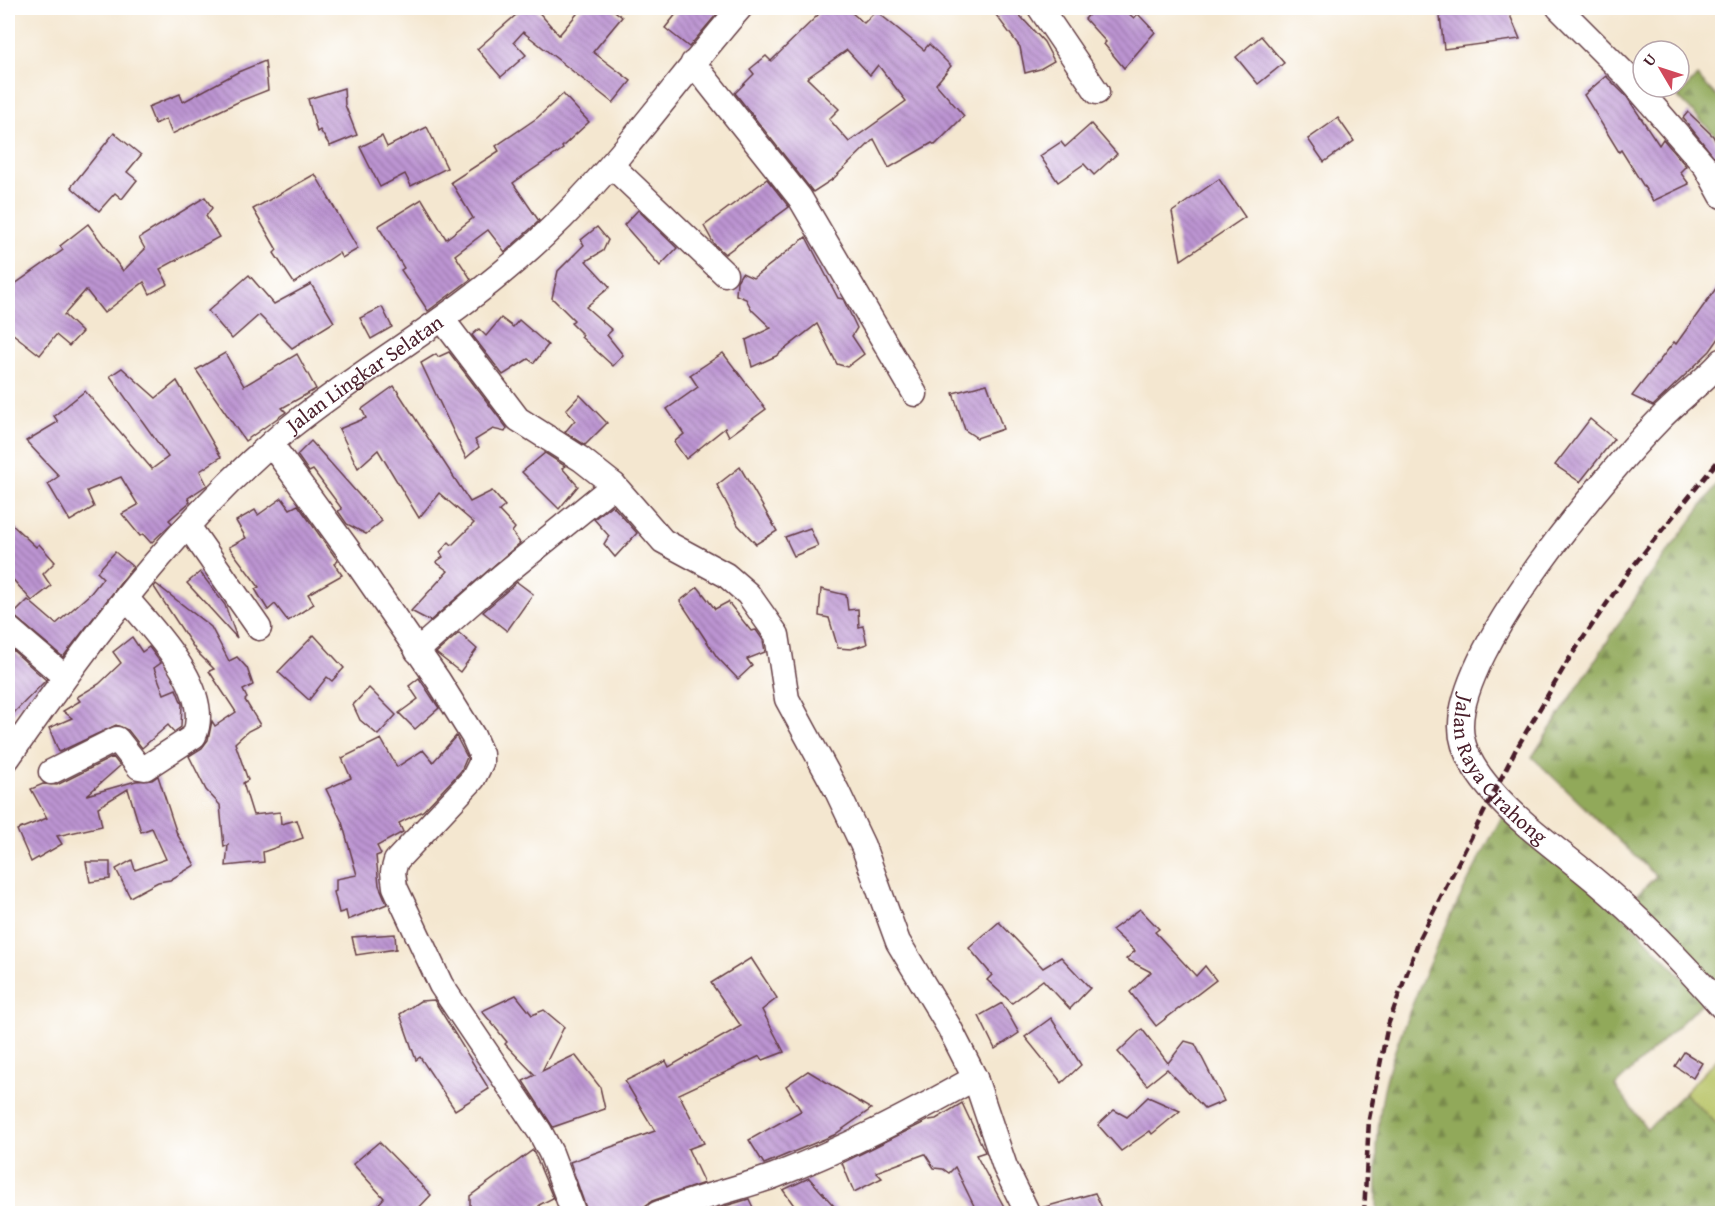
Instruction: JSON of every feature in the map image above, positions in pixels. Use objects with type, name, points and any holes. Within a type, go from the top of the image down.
[{"type":"street","name":"Jalan Lingkar Selatan","points":[[8,758],[65,677],[127,598],[188,526],[235,476],[330,397],[442,319],[524,253],[612,166],[693,63],[740,8]]},
{"type":"street","points":[[1040,8],[1097,92]]},
{"type":"street","points":[[1559,8],[1628,77],[1706,167],[1722,196]]},
{"type":"street","points":[[693,63],[800,198],[915,394]]},
{"type":"street","points":[[612,166],[725,273]]},
{"type":"street","points":[[442,319],[518,419],[581,459],[614,485],[663,541],[726,575],[748,594],[777,635],[787,699],[837,791],[863,846],[898,942],[949,1027],[975,1078],[1005,1167],[1028,1214]]},
{"type":"street","name":"Jalan Raya Cirahong","points":[[1722,361],[1660,419],[1620,463],[1544,558],[1498,628],[1473,674],[1462,707],[1460,729],[1467,753],[1492,792],[1638,917],[1674,952],[1722,1007]]},
{"type":"street","points":[[271,444],[346,547],[417,651],[473,736],[481,754],[481,764],[473,779],[396,861],[393,872],[395,887],[441,985],[540,1132],[551,1153],[574,1214]]},
{"type":"street","points":[[417,651],[503,574],[614,485]]},
{"type":"street","points":[[188,526],[259,628]]},
{"type":"street","points":[[51,772],[117,738],[139,767],[145,768],[194,736],[199,716],[197,696],[164,643],[127,598]]},
{"type":"street","points":[[8,628],[65,677]]},
{"type":"street","points":[[657,1214],[690,1199],[772,1176],[878,1132],[975,1078]]},
{"type":"green space","points":[[1697,76],[1719,99],[1722,96],[1722,142],[1680,99],[1691,99],[1691,83]]},
{"type":"green space","points":[[1722,478],[1722,991],[1631,901],[1656,876],[1532,757],[1648,579]]},
{"type":"green space","points":[[1505,811],[1635,927],[1704,1001],[1615,1086],[1647,1129],[1684,1093],[1722,1129],[1722,1213],[1377,1214],[1379,1124],[1391,1062],[1443,933]]},
{"type":"green space","points":[[1722,1054],[1722,1129],[1684,1093]]},
{"type":"building","points":[[524,8],[535,8],[559,35],[582,8],[611,8],[622,17],[593,52],[631,81],[613,103],[523,32],[514,42],[526,55],[501,77],[477,49]]},
{"type":"building","points":[[681,8],[722,8],[689,47],[665,28]]},
{"type":"building","points":[[813,8],[846,8],[864,23],[876,11],[924,50],[929,44],[951,66],[936,84],[964,116],[935,145],[932,143],[889,168],[874,139],[833,179],[813,192],[735,93],[754,74],[750,69],[766,56],[771,61],[818,15]],"holes":[[[847,50],[870,75],[878,65],[906,101],[849,142],[829,119],[839,109],[807,78]]]},
{"type":"building","points":[[1006,8],[1013,8],[1044,42],[1054,61],[1040,69],[1025,73],[1020,47],[996,15]]},
{"type":"building","points":[[1095,8],[1122,8],[1134,18],[1138,14],[1155,32],[1124,68],[1104,44],[1106,42],[1085,19]]},
{"type":"building","points":[[1439,8],[1507,8],[1520,39],[1444,49]]},
{"type":"building","points":[[1261,36],[1284,63],[1258,84],[1236,57]]},
{"type":"building","points":[[265,61],[268,90],[172,134],[166,119],[155,124],[148,107],[180,94],[183,102],[238,72]]},
{"type":"building","points":[[1606,76],[1627,97],[1659,145],[1663,139],[1686,166],[1680,172],[1689,184],[1653,201],[1584,95]]},
{"type":"building","points":[[344,88],[345,105],[357,135],[330,146],[320,130],[317,132],[308,99]]},
{"type":"building","points":[[563,94],[589,122],[562,147],[563,149],[513,183],[539,221],[505,252],[488,230],[455,255],[471,279],[428,311],[401,270],[404,268],[378,226],[422,199],[446,239],[473,218],[451,182],[499,151],[496,146],[537,118]]},
{"type":"building","points":[[1688,112],[1713,136],[1722,154],[1722,167],[1683,118]]},
{"type":"building","points":[[1338,118],[1354,141],[1324,162],[1308,139]]},
{"type":"building","points":[[1091,124],[1117,154],[1094,175],[1084,164],[1058,182],[1040,156],[1061,142],[1065,147]]},
{"type":"building","points":[[427,127],[447,168],[411,186],[405,174],[380,187],[360,147],[382,136],[387,147]]},
{"type":"building","points":[[114,133],[141,155],[127,172],[137,180],[122,199],[115,193],[99,211],[71,187]]},
{"type":"building","points":[[315,174],[358,249],[342,258],[339,253],[294,283],[274,253],[277,250],[253,209]]},
{"type":"building","points":[[767,179],[789,207],[725,254],[714,244],[704,226]]},
{"type":"building","points":[[1219,179],[1245,217],[1181,260],[1172,212]]},
{"type":"building","points":[[205,197],[212,208],[206,216],[219,237],[160,269],[168,284],[150,294],[144,282],[104,313],[86,290],[64,315],[82,332],[69,346],[56,335],[40,355],[8,330],[8,289],[63,250],[60,246],[88,224],[123,271],[145,249],[139,238]]},
{"type":"building","points":[[638,210],[677,248],[660,266],[624,225]]},
{"type":"building","points":[[597,227],[608,240],[603,251],[586,261],[610,287],[586,307],[612,330],[607,335],[623,355],[613,366],[581,337],[583,335],[571,323],[574,320],[552,298],[558,271],[584,245],[581,240]]},
{"type":"building","points":[[806,237],[838,298],[843,299],[848,309],[857,328],[852,336],[864,354],[847,367],[837,364],[817,324],[776,356],[752,367],[746,340],[771,328],[752,310],[746,299],[736,295],[737,281],[742,273],[753,278]]},
{"type":"building","points":[[249,275],[274,304],[311,284],[334,322],[292,348],[259,315],[232,339],[208,311]]},
{"type":"building","points":[[1722,280],[1722,334],[1710,351],[1653,406],[1632,396],[1674,342],[1676,344]]},
{"type":"building","points":[[382,307],[392,327],[371,339],[360,318]]},
{"type":"building","points":[[501,318],[513,327],[519,320],[548,345],[534,363],[528,359],[503,375],[472,335],[479,329],[486,336]]},
{"type":"building","points":[[449,352],[507,428],[505,432],[493,429],[475,440],[479,447],[466,458],[421,363],[436,354],[438,357]]},
{"type":"building","points":[[225,353],[244,386],[297,354],[316,389],[282,408],[286,412],[245,441],[196,370]]},
{"type":"building","points":[[723,353],[766,409],[729,436],[725,428],[686,459],[674,442],[684,434],[667,409],[698,387],[690,375]]},
{"type":"building","points":[[122,368],[156,398],[177,381],[221,457],[200,471],[207,485],[188,498],[190,502],[169,520],[172,523],[151,543],[143,534],[140,536],[122,514],[138,505],[121,477],[87,491],[94,507],[70,521],[48,484],[59,476],[26,441],[58,422],[54,416],[85,391],[152,469],[168,457],[110,376]]},
{"type":"building","points":[[987,384],[1003,429],[977,438],[965,430],[953,393]]},
{"type":"building","points":[[394,386],[470,502],[492,491],[505,506],[499,511],[515,528],[512,532],[520,543],[430,621],[411,611],[448,571],[436,562],[443,557],[440,552],[449,542],[452,545],[474,523],[439,493],[419,518],[378,450],[358,468],[339,429],[366,418],[362,409]]},
{"type":"building","points":[[580,395],[607,423],[585,445],[565,432],[575,420],[566,410]]},
{"type":"building","points":[[1590,419],[1614,439],[1580,482],[1555,465]]},
{"type":"building","points":[[311,441],[382,521],[366,534],[347,524],[338,511],[342,509],[313,470],[309,472],[297,455]]},
{"type":"building","points":[[545,453],[565,466],[562,468],[578,486],[559,509],[522,472]]},
{"type":"building","points":[[740,467],[777,531],[756,544],[738,525],[717,485]]},
{"type":"building","points":[[282,498],[290,509],[298,505],[338,561],[334,564],[342,575],[308,594],[314,604],[288,621],[275,604],[268,610],[255,589],[259,587],[229,547],[246,538],[236,521],[255,510],[258,515]]},
{"type":"building","points":[[612,505],[637,533],[615,557],[604,544],[609,536],[594,519]]},
{"type":"building","points":[[8,521],[36,547],[39,544],[55,562],[43,574],[51,586],[32,601],[8,574]]},
{"type":"building","points":[[810,528],[818,546],[794,556],[785,537]]},
{"type":"building","points":[[115,552],[133,567],[63,657],[13,615],[28,600],[56,624],[91,593],[103,578],[97,572]]},
{"type":"building","points":[[200,572],[225,605],[237,638],[187,583]]},
{"type":"building","points":[[517,582],[533,594],[507,631],[483,612]]},
{"type":"building","points":[[156,584],[211,627],[229,661],[237,657],[247,668],[253,685],[243,690],[247,698],[245,700],[260,725],[248,731],[235,743],[248,780],[243,783],[253,815],[280,812],[281,824],[297,820],[303,838],[263,852],[264,862],[226,866],[228,845],[224,847],[220,805],[206,790],[189,756],[202,748],[208,740],[212,721],[215,726],[236,712],[209,671],[214,669],[196,651],[154,587]]},
{"type":"building","points":[[698,587],[715,609],[728,602],[751,631],[756,630],[763,640],[765,652],[747,659],[752,666],[738,679],[717,657],[680,601]]},
{"type":"building","points":[[821,589],[846,595],[848,610],[858,609],[859,627],[863,626],[867,644],[851,649],[838,648],[829,618],[819,616]]},
{"type":"building","points":[[459,633],[477,649],[460,672],[436,653]]},
{"type":"building","points":[[314,635],[344,668],[332,681],[327,677],[309,700],[278,672]]},
{"type":"building","points":[[132,637],[142,652],[149,647],[161,663],[154,668],[164,694],[176,689],[182,704],[181,727],[174,732],[168,725],[142,748],[128,730],[116,725],[59,752],[49,728],[72,718],[63,711],[80,701],[77,697],[99,684],[121,663],[113,652]]},
{"type":"building","points":[[8,646],[46,680],[8,719]]},
{"type":"building","points":[[419,678],[439,708],[415,729],[399,713],[418,699],[409,686]]},
{"type":"building","points":[[369,688],[396,715],[378,735],[360,720],[353,705]]},
{"type":"building","points":[[456,736],[467,757],[461,771],[423,811],[399,823],[403,832],[377,846],[381,854],[376,856],[379,885],[387,904],[348,920],[346,911],[339,913],[334,892],[336,891],[336,879],[357,875],[342,822],[326,789],[351,778],[342,758],[381,739],[397,767],[423,750],[433,762]]},
{"type":"building","points":[[113,757],[120,766],[87,795],[136,781],[152,780],[158,776],[177,834],[195,865],[170,880],[158,882],[130,897],[116,869],[132,860],[135,870],[166,859],[152,828],[141,832],[128,789],[98,807],[102,826],[57,836],[62,844],[31,862],[17,830],[47,818],[31,789],[43,784],[57,785]]},
{"type":"building","points":[[86,862],[110,862],[110,879],[90,882]]},
{"type":"building","points":[[1140,909],[1159,929],[1155,932],[1196,976],[1205,966],[1216,980],[1156,1026],[1130,992],[1151,972],[1126,959],[1135,951],[1112,930]]},
{"type":"building","points":[[999,922],[1043,968],[1061,957],[1090,988],[1070,1009],[1043,980],[1012,1003],[987,980],[992,975],[969,948]]},
{"type":"building","points":[[395,934],[396,949],[356,955],[352,937]]},
{"type":"building","points":[[751,958],[777,998],[762,1010],[784,1052],[763,1060],[760,1056],[679,1094],[704,1143],[688,1149],[704,1183],[652,1201],[645,1206],[643,1214],[588,1214],[570,1162],[655,1131],[625,1081],[666,1061],[669,1067],[741,1026],[711,983]]},
{"type":"building","points":[[516,995],[532,1015],[544,1010],[564,1027],[542,1071],[575,1055],[600,1087],[605,1109],[553,1127],[523,1081],[535,1075],[505,1044],[507,1042],[482,1011]]},
{"type":"building","points":[[434,1000],[489,1089],[455,1110],[420,1057],[416,1060],[400,1014],[420,1001]]},
{"type":"building","points":[[1002,1003],[1019,1033],[995,1049],[979,1016]]},
{"type":"building","points":[[1051,1018],[1081,1065],[1062,1083],[1025,1037]]},
{"type":"building","points":[[1142,1029],[1168,1063],[1185,1041],[1195,1044],[1224,1101],[1205,1109],[1167,1069],[1147,1085],[1118,1052]]},
{"type":"building","points":[[1684,1052],[1702,1063],[1693,1078],[1675,1066]]},
{"type":"building","points":[[808,1071],[871,1109],[834,1135],[764,1164],[749,1140],[801,1111],[786,1086]]},
{"type":"building","points":[[1148,1097],[1180,1111],[1152,1134],[1150,1131],[1121,1151],[1098,1125],[1114,1110],[1127,1117]]},
{"type":"building","points":[[962,1103],[985,1152],[976,1155],[1008,1214],[978,1214],[955,1167],[949,1173],[943,1169],[934,1168],[925,1154],[876,1172],[882,1178],[854,1192],[842,1163],[929,1120],[936,1119]]},
{"type":"building","points":[[379,1142],[431,1195],[413,1214],[369,1214],[384,1198],[353,1164]]},
{"type":"building","points":[[533,1150],[553,1198],[539,1205],[540,1214],[470,1214],[470,1196]]},
{"type":"building","points":[[809,1178],[841,1214],[800,1214],[783,1190]]},
{"type":"building","points":[[1095,1193],[1105,1214],[1042,1214],[1041,1208]]},
{"type":"building","points":[[749,1199],[756,1214],[700,1214],[719,1208]]},
{"type":"railway","points":[[1364,1214],[1369,1119],[1388,1025],[1419,940],[1515,751],[1569,659],[1629,571],[1722,456]]}]
